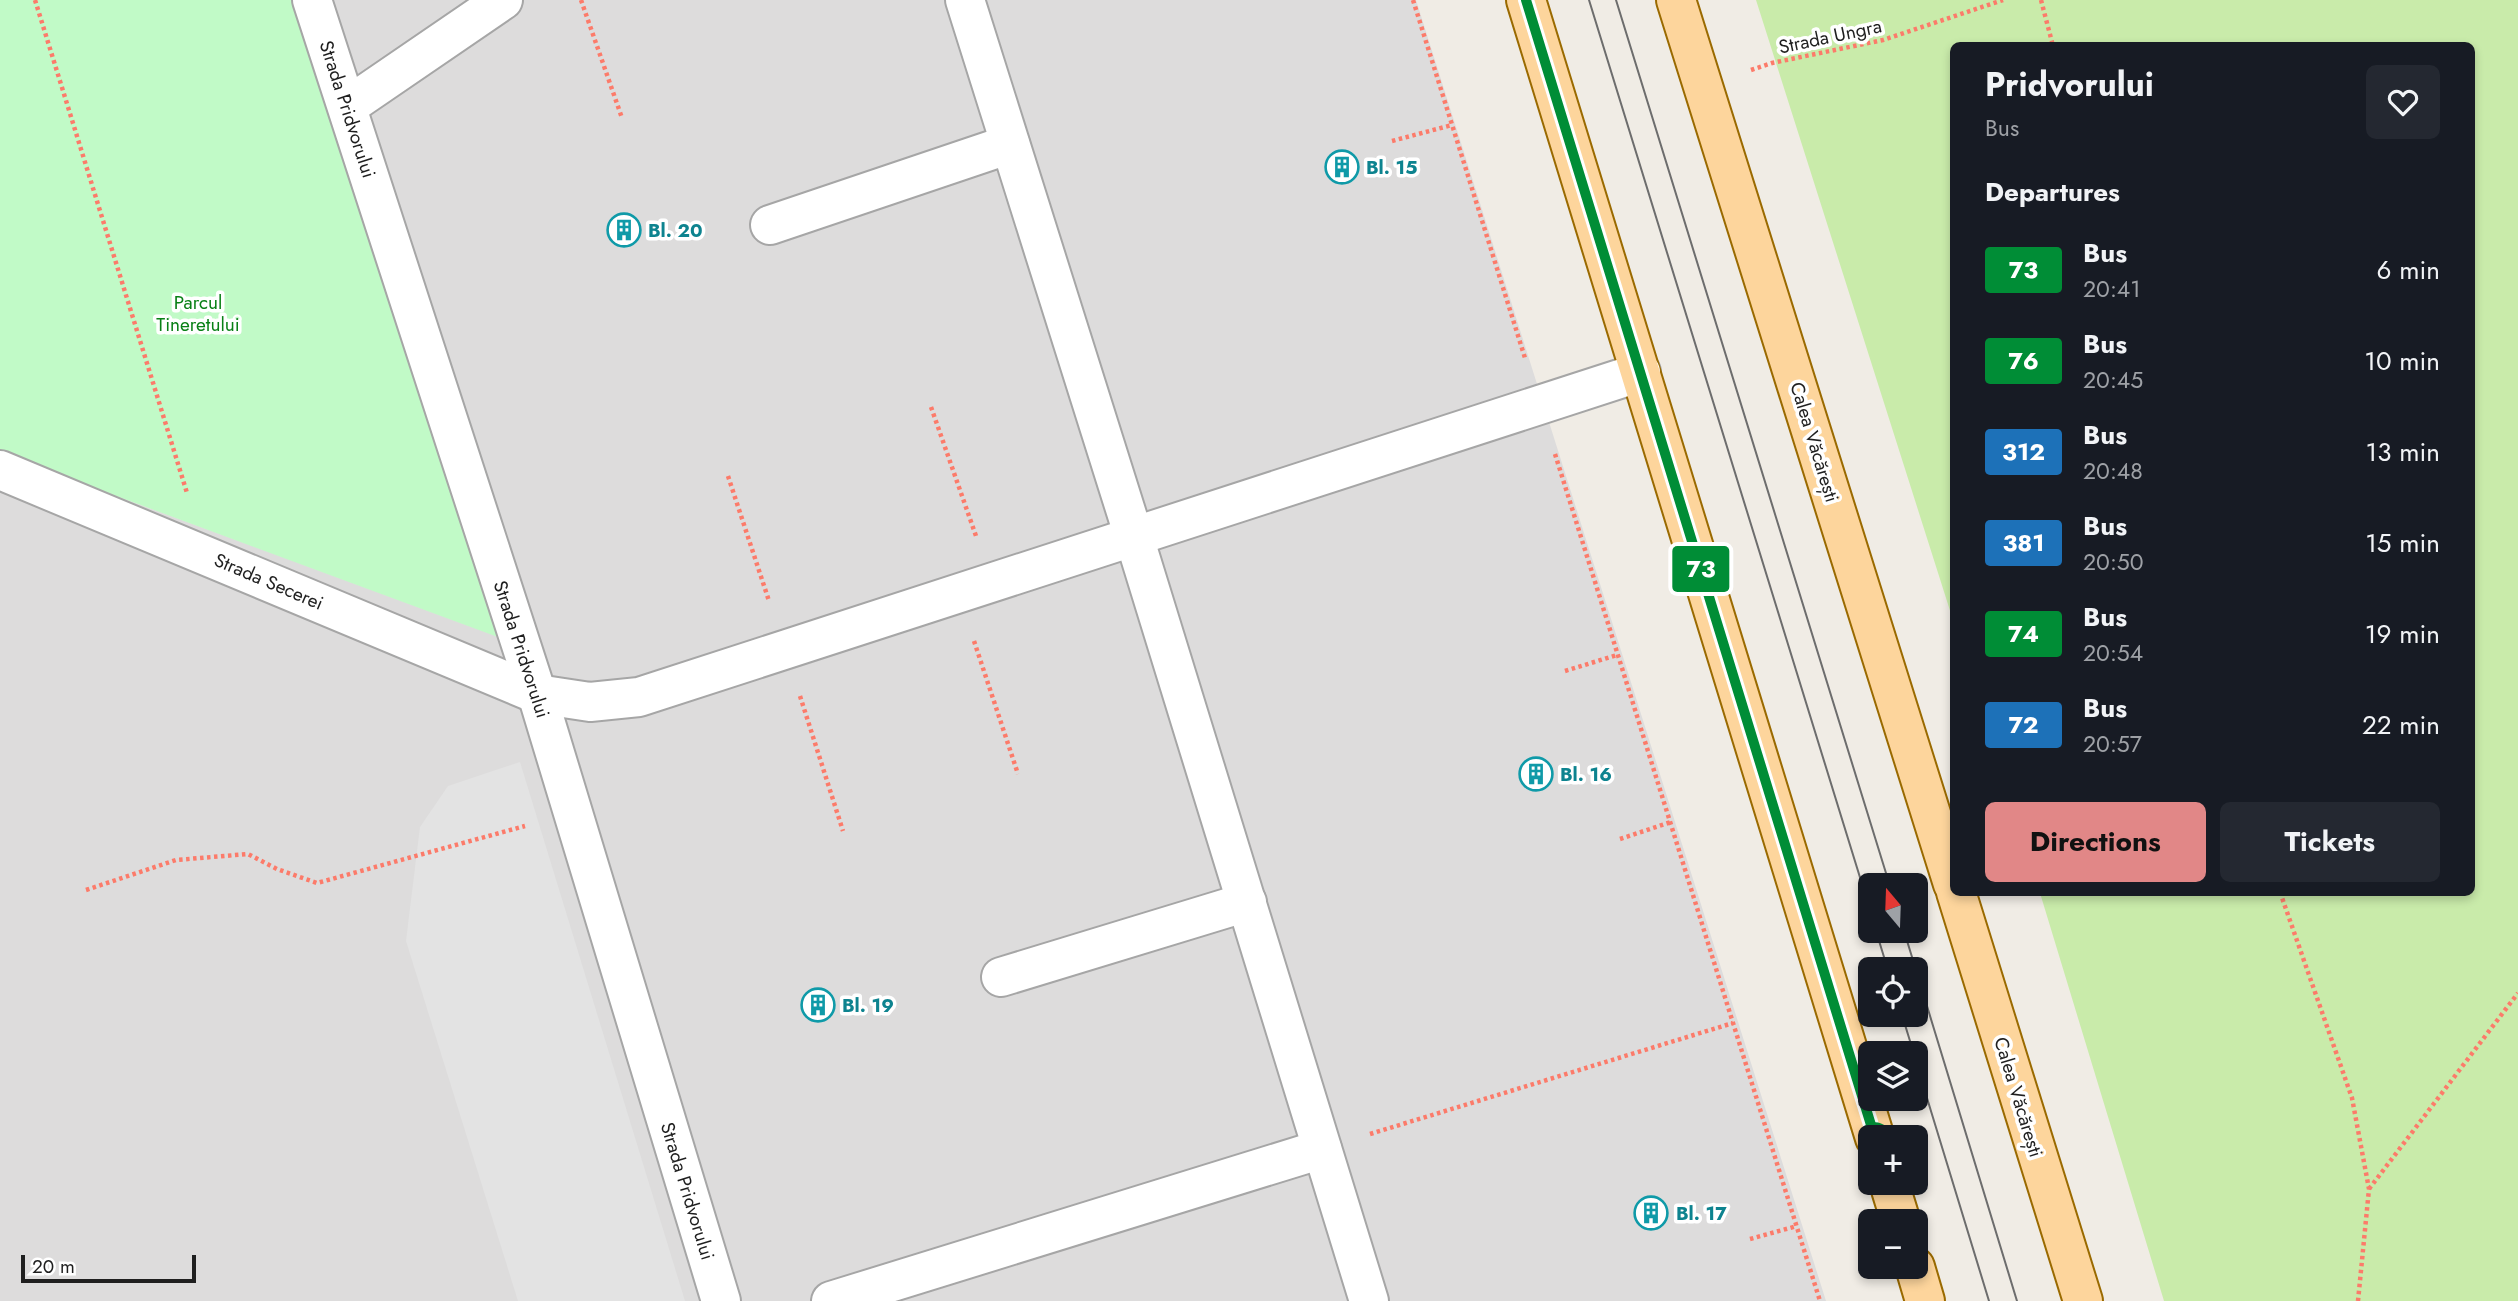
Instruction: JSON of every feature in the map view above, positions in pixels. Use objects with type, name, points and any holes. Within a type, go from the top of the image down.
[{"type":"main road","points":[[1526,0],[1871,1125]]},
{"type":"main road","name":"Calea Văcărești","points":[[1676,0],[1950,874]]},
{"type":"main road","name":"Calea Văcărești","points":[[1957,896],[2083,1301]]},
{"type":"main road","points":[[1919,1279],[1926,1301]]},
{"type":"street","name":"Strada Pridvorului","points":[[312,0],[537,694],[721,1301]]},
{"type":"street","points":[[348,106],[503,0]]},
{"type":"street","points":[[965,0],[1134,537],[1369,1301]]},
{"type":"street","points":[[770,225],[1010,144]]},
{"type":"street","name":"Strada Secerei","points":[[0,470],[537,694],[590,702],[639,697],[1641,372]]},
{"type":"street","points":[[1001,977],[1247,902]]},
{"type":"street","points":[[831,1301],[1322,1149]]},
{"type":"path","points":[[35,0],[206,554]]},
{"type":"path","points":[[581,0],[622,118]]},
{"type":"path","points":[[1413,0],[1820,1301]]},
{"type":"path","name":"Strada Ungra","points":[[1703,86],[1772,63],[1883,40],[2003,0]]},
{"type":"path","points":[[2041,0],[2052,42]]},
{"type":"path","points":[[1392,141],[1452,125]]},
{"type":"path","points":[[931,407],[1018,774]]},
{"type":"path","points":[[728,476],[843,831]]},
{"type":"path","points":[[1565,671],[1617,655]]},
{"type":"path","points":[[86,890],[176,860],[248,854],[277,869],[317,883],[573,813]]},
{"type":"path","points":[[1620,839],[1671,822]]},
{"type":"path","points":[[2281,896],[2352,1098],[2369,1189],[2358,1301]]},
{"type":"path","points":[[2369,1189],[2518,993]]},
{"type":"path","points":[[1322,1149],[1733,1023]]},
{"type":"path","points":[[1750,1239],[1797,1226]]},
{"type":"shaded area","points":[[306,0],[1416,0],[1826,1301],[0,1301],[0,453],[513,642]]},
{"type":"shaded area","points":[[520,762],[685,1301],[518,1301],[406,941],[420,827],[448,786]]},
{"type":"green space","name":"Parcul Tineretului","points":[[0,0],[304,0],[514,643],[0,453]]},
{"type":"green space","points":[[1756,0],[2518,0],[2518,1301],[2164,1301],[2041,896],[2475,896],[2475,42],[1950,42],[1950,611]]},
{"type":"tram line","points":[[1589,0],[1859,873]]},
{"type":"tram line","points":[[1616,0],[1886,873]]},
{"type":"tram line","points":[[1880,943],[1884,957]]},
{"type":"tram line","points":[[1908,943],[1912,957]]},
{"type":"tram line","points":[[1928,1009],[2017,1301]]},
{"type":"tram line","points":[[1906,1027],[1910,1041]]},
{"type":"tram line","points":[[1928,1101],[1989,1301]]},
{"type":"bus line","name":"73","points":[[1526,0],[1871,1125]]},
{"type":"place","name":"Bl. 15","points":[[1342,167]]},
{"type":"place","name":"Bl. 20","points":[[624,230]]},
{"type":"place","name":"Bl. 16","points":[[1536,774]]},
{"type":"place","name":"Bl. 19","points":[[818,1005]]},
{"type":"place","name":"Bl. 17","points":[[1651,1213]]}]
